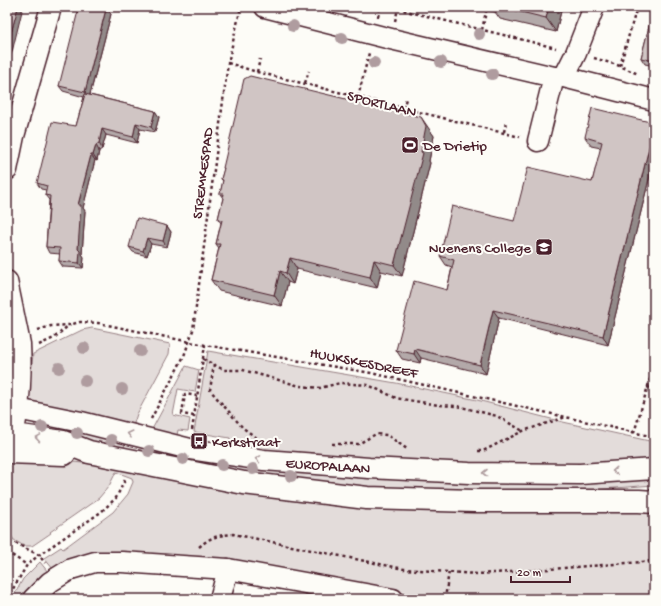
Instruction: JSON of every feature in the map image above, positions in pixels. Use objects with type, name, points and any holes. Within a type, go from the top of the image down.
[{"type":"main road","name":"EUROPALAAN","points":[[9,443],[57,454],[89,452],[244,483],[367,498],[474,501],[649,500]]},
{"type":"street","points":[[7,170],[10,134],[51,7]]},
{"type":"street","points":[[265,7],[391,39],[654,100]]},
{"type":"street","points":[[538,141],[559,77],[576,52],[594,7]]},
{"type":"street","points":[[7,281],[14,346],[21,384],[12,408],[9,443]]},
{"type":"street","name":"EUROPALAAN","points":[[12,408],[81,422],[190,448],[264,460],[469,473],[580,474],[654,469]]},
{"type":"street","points":[[33,599],[55,578],[71,569],[94,562],[122,562],[228,570],[394,599]]},
{"type":"street","points":[[220,599],[228,570]]},
{"type":"path","name":"STREMKESPAD","points":[[150,421],[184,356],[194,322],[228,63],[241,7]]},
{"type":"path","points":[[482,30],[487,7]]},
{"type":"path","points":[[620,66],[637,7]]},
{"type":"path","points":[[391,39],[398,9],[576,52],[620,66],[644,76]]},
{"type":"path","points":[[257,72],[260,59]]},
{"type":"path","name":"SPORTLAAN","points":[[228,63],[257,72],[538,141]]},
{"type":"path","points":[[305,83],[308,71]]},
{"type":"path","points":[[403,108],[406,99]]},
{"type":"path","points":[[504,132],[506,122]]},
{"type":"path","name":"HUUKSKESDREEF","points":[[14,346],[31,333],[51,326],[69,325],[80,322],[98,322],[204,346],[371,373],[654,437]]},
{"type":"path","points":[[14,346],[38,345],[54,338],[69,325]]},
{"type":"path","points":[[192,432],[204,346]]},
{"type":"path","points":[[203,358],[224,370],[242,370],[300,386],[320,388],[340,383],[368,385],[396,398],[438,405],[457,406],[497,416],[523,431]]},
{"type":"path","points":[[214,364],[210,390],[243,428],[262,441]]},
{"type":"path","points":[[634,432],[654,366]]},
{"type":"path","points":[[648,387],[654,389]]},
{"type":"path","points":[[194,416],[182,414],[185,394],[197,396]]},
{"type":"path","points":[[476,452],[482,451],[523,431],[566,417]]},
{"type":"path","points":[[327,444],[358,444],[376,434],[387,435],[410,451]]},
{"type":"path","points":[[7,599],[27,565],[101,512],[116,498],[127,477]]},
{"type":"path","points":[[187,567],[198,549],[209,539],[233,534],[404,569],[477,574],[654,561]]},
{"type":"path","points":[[7,535],[11,541],[39,555],[55,578]]},
{"type":"path","points":[[7,552],[27,565]]},
{"type":"path","points":[[445,599],[449,572]]},
{"type":"shaded area","points":[[92,328],[170,344],[169,354],[137,414],[134,423],[136,426],[28,404],[33,354],[82,330]]},
{"type":"shaded area","points":[[208,351],[396,383],[477,400],[563,422],[654,442],[654,464],[471,467],[229,450],[230,438],[194,432]]},
{"type":"shaded area","points":[[7,359],[11,363],[12,372],[7,401]]},
{"type":"shaded area","points":[[186,366],[199,370],[195,392],[178,389],[173,415],[190,419],[188,431],[178,430],[176,441],[149,435]]},
{"type":"shaded area","points":[[30,419],[126,440],[124,448],[47,434],[37,428]]},
{"type":"shaded area","points":[[147,446],[654,475],[654,485],[576,491],[498,491],[332,486],[295,482],[146,453]]},
{"type":"shaded area","points":[[63,461],[112,466],[235,491],[298,501],[350,507],[654,511],[654,599],[434,599],[262,568],[53,569],[44,558],[61,547],[63,549],[113,512],[128,494],[133,482],[132,478],[116,472],[109,486],[99,498],[32,546],[24,546],[14,540],[7,529],[7,463]]},
{"type":"shaded area","points":[[40,562],[48,572],[28,591],[23,599],[12,599],[23,579]]},
{"type":"building","points":[[7,7],[18,7],[7,48]]},
{"type":"building","points":[[79,7],[101,7],[106,9],[85,92],[59,86]]},
{"type":"building","points":[[500,7],[549,7],[546,18]]},
{"type":"building","points":[[654,7],[654,61],[641,58]]},
{"type":"building","points":[[250,76],[421,117],[426,126],[421,152],[423,153],[394,265],[374,260],[370,277],[290,258],[286,273],[280,271],[274,295],[211,280],[220,244],[216,244],[222,220],[218,219],[224,194],[220,194],[223,180],[221,179],[223,168],[244,79]]},
{"type":"building","points":[[85,94],[155,111],[151,127],[136,123],[133,137],[102,129],[99,143],[96,145],[93,155],[91,155],[78,205],[81,205],[78,249],[80,251],[79,263],[59,261],[60,248],[46,247],[50,196],[45,195],[47,186],[37,183],[52,122],[76,126]]},
{"type":"building","points":[[592,108],[654,123],[603,336],[493,310],[480,365],[415,349],[414,354],[396,350],[414,281],[447,290],[454,260],[440,256],[452,206],[514,221],[528,167],[592,182],[602,142],[585,137]]},
{"type":"building","points":[[137,218],[167,226],[163,241],[147,238],[143,251],[129,247]]},
{"type":"place","name":"De Drietip","points":[[410,145]]},
{"type":"place","name":"Nuenens College","points":[[544,247]]},
{"type":"place","name":"Kerkstraat","points":[[199,441]]}]
